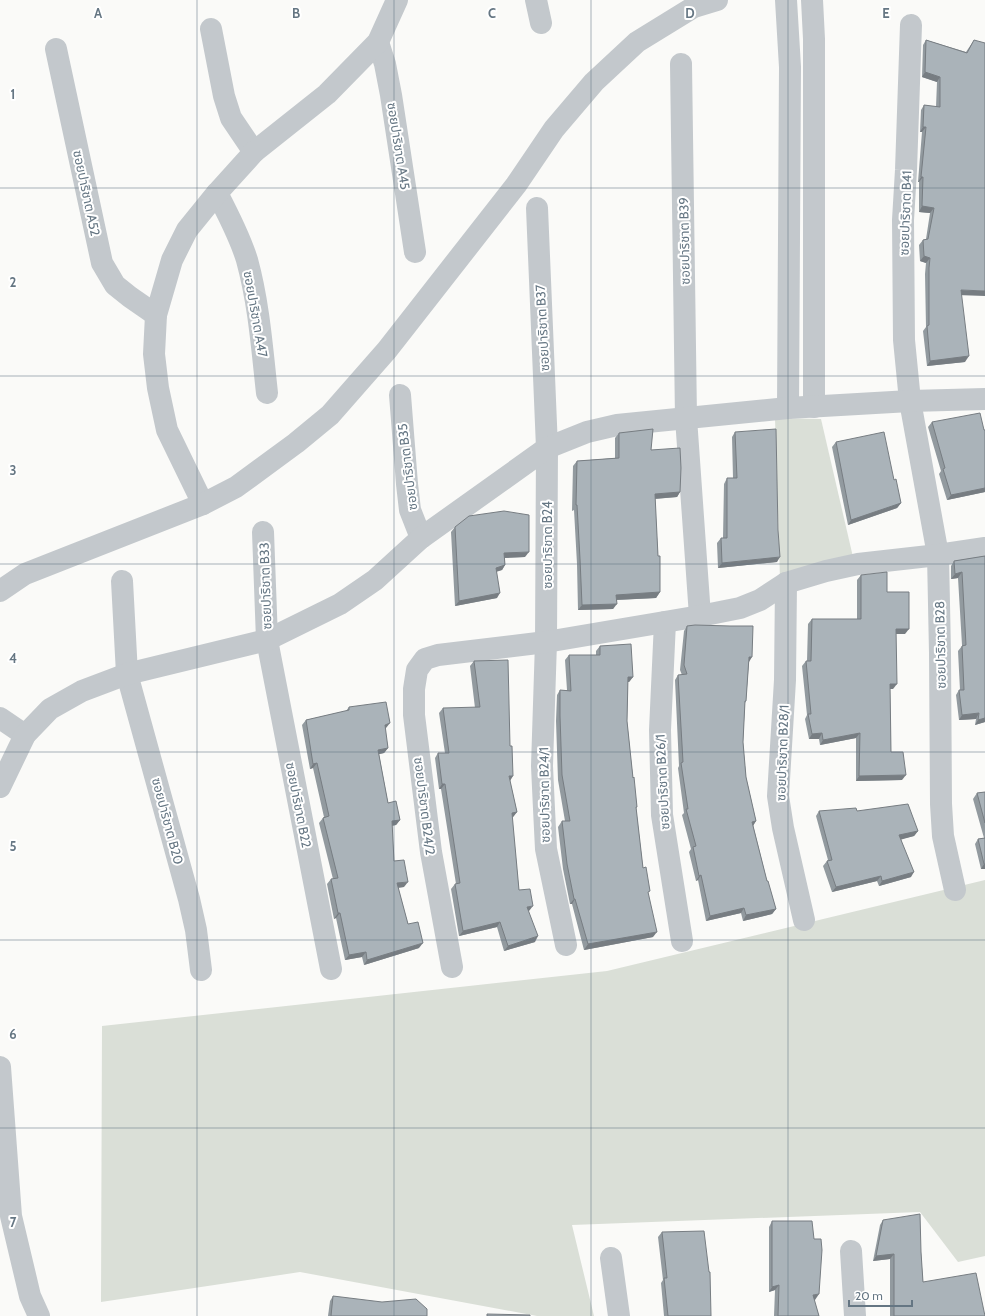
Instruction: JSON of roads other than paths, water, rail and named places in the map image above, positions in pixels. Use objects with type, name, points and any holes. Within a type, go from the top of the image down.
[{"type":"street","points":[[203,504],[167,430],[158,388],[154,354],[156,315],[172,260],[187,230],[217,193],[254,152],[327,94],[378,42],[397,0]]},
{"type":"street","points":[[536,0],[541,23]]},
{"type":"street","points":[[0,591],[25,574],[203,504],[236,487],[296,444],[330,415],[388,350],[516,185],[554,129],[594,82],[637,42],[694,7],[717,0]]},
{"type":"street","points":[[786,0],[790,67],[788,408]]},
{"type":"street","points":[[812,0],[814,47],[814,407]]},
{"type":"street","name":"ซอยปาริชาต B41","points":[[910,401],[904,340],[903,220],[911,25]]},
{"type":"street","points":[[211,29],[224,96],[231,118],[254,152]]},
{"type":"street","name":"ซอยปาริชาต A45","points":[[378,42],[385,64],[391,95],[415,252]]},
{"type":"street","name":"ซอยปาริชาต A52","points":[[56,49],[102,263],[115,285],[156,315]]},
{"type":"street","name":"ซอยปาริชาต B39","points":[[681,64],[686,418],[700,616]]},
{"type":"street","name":"ซอยปาริชาต A47","points":[[217,193],[246,259],[258,312],[268,393]]},
{"type":"street","name":"ซอยปาริชาต B37","points":[[537,208],[548,448]]},
{"type":"street","name":"ซอยปาริชาต B35","points":[[400,395],[410,510],[421,538]]},
{"type":"street","points":[[0,787],[25,734],[50,709],[82,691],[127,674],[267,640],[340,604],[374,580],[421,538],[548,448],[588,432],[617,425],[788,408],[910,401],[985,400]]},
{"type":"street","name":"ซอยปาริชาต B28","points":[[910,401],[938,555],[941,804],[943,836],[955,890]]},
{"type":"street","name":"ซอยปาริชาต B24","points":[[546,642],[548,448]]},
{"type":"street","name":"ซอยปาริชาต B33","points":[[263,532],[267,640]]},
{"type":"street","points":[[546,642],[740,608],[760,600],[786,583],[826,570],[858,564],[985,548]]},
{"type":"street","name":"ซอยปาริชาต B20","points":[[122,581],[127,674],[189,899],[196,930],[201,970]]},
{"type":"street","name":"ซอยปาริชาต B28/1","points":[[786,583],[785,680],[778,796],[783,828],[804,920]]},
{"type":"street","name":"ซอยปาริชาต B26/1","points":[[665,622],[660,730],[662,815],[682,941]]},
{"type":"street","name":"ซอยปาริชาต B22","points":[[267,640],[331,969]]},
{"type":"street","name":"ซอยปาริชาต B24/2","points":[[452,968],[431,852],[414,715],[414,689],[417,670],[425,659],[438,654],[546,642]]},
{"type":"street","name":"ซอยปาริชาต B24/1","points":[[546,642],[542,766],[546,849],[566,945]]},
{"type":"street","points":[[0,718],[25,734]]},
{"type":"street","points":[[0,1067],[6,1217],[30,1296],[39,1316]]},
{"type":"street","points":[[851,1251],[855,1316]]},
{"type":"street","points":[[611,1258],[619,1316]]}]
